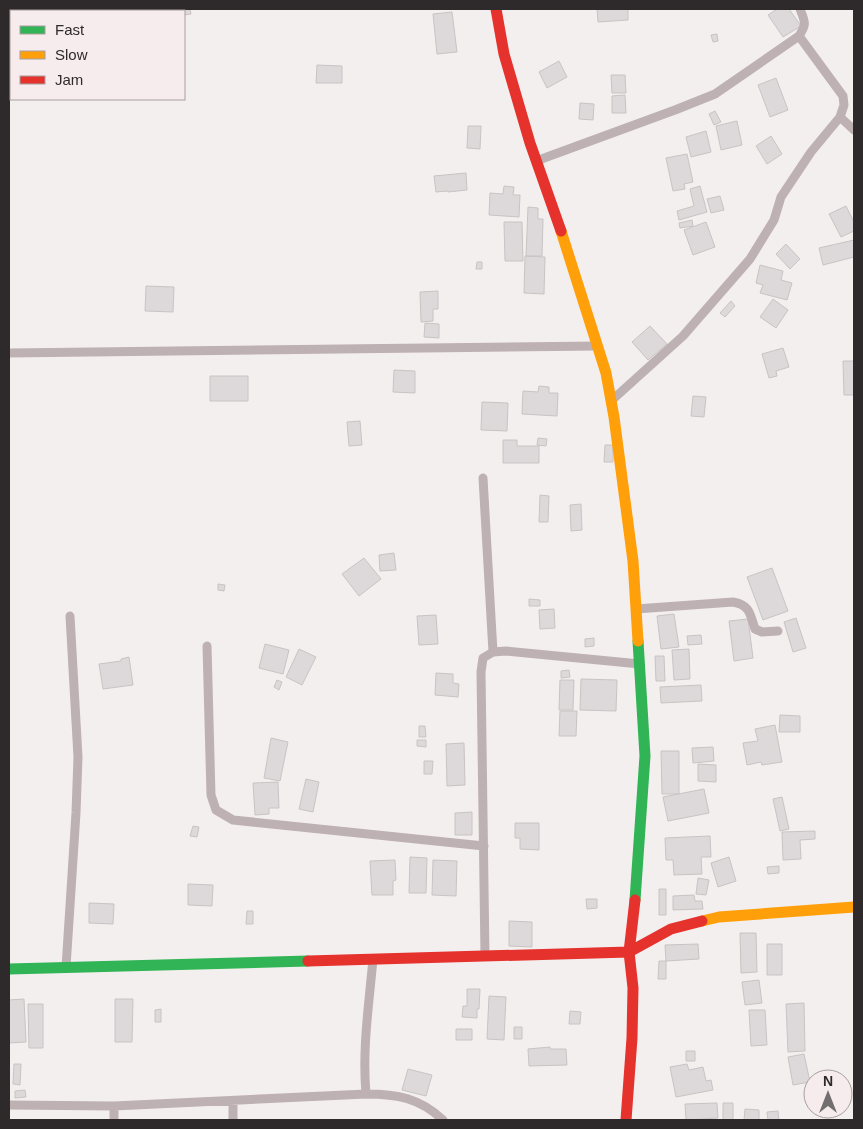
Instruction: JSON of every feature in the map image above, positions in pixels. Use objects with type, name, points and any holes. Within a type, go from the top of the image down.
[{"type":"street","points":[[496,9],[504,54],[530,143],[553,207],[606,373],[632,551],[645,756],[637,878],[629,952],[633,988],[632,1038],[626,1120]]},
{"type":"street","points":[[536,160],[715,94],[799,36],[805,28],[805,20],[800,9]]},
{"type":"street","points":[[611,402],[683,336],[750,259],[774,220],[781,197],[811,152],[840,117],[844,105],[843,96],[799,36]]},
{"type":"street","points":[[840,117],[854,130]]},
{"type":"street","points":[[9,353],[598,346]]},
{"type":"street","points":[[483,478],[493,652]]},
{"type":"street","points":[[636,610],[733,602],[743,604],[749,612],[755,629],[762,632],[778,631]]},
{"type":"street","points":[[66,968],[78,756],[70,616]]},
{"type":"street","points":[[207,646],[211,795],[216,810],[233,820],[484,846]]},
{"type":"street","points":[[485,956],[481,672],[483,658],[493,652],[506,651],[640,664]]},
{"type":"street","points":[[9,969],[629,952],[671,929],[719,917],[854,907]]},
{"type":"street","points":[[366,1094],[366,1032],[373,959]]},
{"type":"street","points":[[9,1105],[114,1106],[387,1094],[419,1102],[443,1120]]},
{"type":"street","points":[[233,1101],[233,1120]]},
{"type":"street","points":[[114,1106],[114,1120]]},
{"type":"building","points":[[190,9],[191,14],[185,15],[185,10],[169,10]]},
{"type":"building","points":[[597,9],[628,9],[628,20],[598,22]]},
{"type":"building","points":[[777,9],[789,9],[801,26],[783,37],[768,15]]},
{"type":"building","points":[[452,12],[457,52],[437,54],[433,14]]},
{"type":"building","points":[[717,34],[718,41],[713,42],[711,35]]},
{"type":"building","points":[[559,61],[567,77],[547,88],[539,72]]},
{"type":"building","points":[[317,65],[342,66],[342,83],[316,83]]},
{"type":"building","points":[[611,75],[625,75],[626,93],[612,93]]},
{"type":"building","points":[[776,78],[788,110],[770,117],[758,85]]},
{"type":"building","points":[[625,95],[626,113],[612,113],[612,96]]},
{"type":"building","points":[[580,103],[594,104],[593,120],[579,119]]},
{"type":"building","points":[[715,111],[721,122],[714,125],[709,114]]},
{"type":"building","points":[[737,121],[742,145],[721,150],[716,126]]},
{"type":"building","points":[[468,126],[481,126],[480,149],[467,148]]},
{"type":"building","points":[[706,131],[711,152],[691,157],[686,137]]},
{"type":"building","points":[[771,136],[782,154],[767,164],[756,146]]},
{"type":"building","points":[[687,154],[693,182],[684,184],[685,189],[673,191],[666,158]]},
{"type":"building","points":[[466,173],[467,190],[436,192],[434,176]]},
{"type":"building","points":[[504,186],[514,187],[513,195],[520,195],[519,217],[489,215],[490,193],[503,194]]},
{"type":"building","points":[[700,186],[707,212],[679,220],[677,211],[694,206],[690,189]]},
{"type":"building","points":[[720,196],[724,210],[711,213],[707,199]]},
{"type":"building","points":[[846,206],[854,222],[854,231],[841,237],[829,214]]},
{"type":"building","points":[[528,207],[538,208],[538,219],[543,219],[542,256],[526,256]]},
{"type":"building","points":[[692,220],[693,226],[680,228],[679,223]]},
{"type":"building","points":[[504,222],[522,222],[523,261],[505,261]]},
{"type":"building","points":[[706,222],[715,247],[693,255],[684,230]]},
{"type":"building","points":[[854,240],[854,257],[823,265],[819,248]]},
{"type":"building","points":[[786,244],[800,259],[790,269],[776,254]]},
{"type":"building","points":[[525,256],[545,257],[544,294],[524,293]]},
{"type":"building","points":[[477,262],[482,262],[482,269],[476,269]]},
{"type":"building","points":[[760,265],[783,271],[781,280],[792,283],[787,300],[760,293],[763,285],[756,283]]},
{"type":"building","points":[[146,286],[174,287],[173,312],[145,311]]},
{"type":"building","points":[[438,291],[438,309],[433,309],[433,321],[421,322],[420,292]]},
{"type":"building","points":[[773,299],[788,310],[776,328],[760,317]]},
{"type":"building","points":[[731,301],[735,306],[725,317],[720,313]]},
{"type":"building","points":[[425,323],[439,324],[439,338],[424,337]]},
{"type":"building","points":[[650,326],[667,344],[648,360],[632,342]]},
{"type":"building","points":[[783,348],[789,367],[776,371],[777,376],[769,378],[762,354]]},
{"type":"building","points":[[843,361],[854,361],[854,395],[844,395]]},
{"type":"building","points":[[394,370],[415,371],[415,393],[393,392]]},
{"type":"building","points":[[210,376],[248,376],[248,401],[210,401]]},
{"type":"building","points":[[539,386],[549,387],[549,393],[558,393],[557,416],[522,414],[523,391],[538,392]]},
{"type":"building","points":[[693,396],[706,397],[704,417],[691,416]]},
{"type":"building","points":[[482,402],[508,403],[507,431],[481,430]]},
{"type":"building","points":[[360,421],[362,445],[349,446],[347,422]]},
{"type":"building","points":[[538,438],[547,439],[546,446],[537,445]]},
{"type":"building","points":[[503,440],[517,440],[517,446],[539,446],[539,463],[503,463]]},
{"type":"building","points":[[605,445],[613,445],[613,462],[604,462]]},
{"type":"building","points":[[540,495],[549,496],[548,522],[539,522]]},
{"type":"building","points":[[581,504],[582,530],[571,531],[570,505]]},
{"type":"building","points":[[394,553],[396,570],[380,571],[379,555]]},
{"type":"building","points":[[364,558],[381,579],[359,596],[342,574]]},
{"type":"building","points":[[772,568],[788,611],[763,620],[747,577]]},
{"type":"building","points":[[218,584],[225,585],[224,591],[218,590]]},
{"type":"building","points":[[529,599],[540,600],[540,606],[529,606]]},
{"type":"building","points":[[554,609],[555,628],[540,629],[539,610]]},
{"type":"building","points":[[674,614],[679,647],[661,649],[657,616]]},
{"type":"building","points":[[436,615],[438,644],[419,645],[417,616]]},
{"type":"building","points":[[796,618],[806,648],[793,652],[784,622]]},
{"type":"building","points":[[748,619],[753,658],[734,661],[729,621]]},
{"type":"building","points":[[701,635],[702,644],[688,645],[687,636]]},
{"type":"building","points":[[594,638],[594,646],[585,647],[585,639]]},
{"type":"building","points":[[265,644],[289,650],[283,674],[259,668]]},
{"type":"building","points":[[299,649],[316,657],[302,685],[286,677]]},
{"type":"building","points":[[689,649],[690,679],[674,680],[672,650]]},
{"type":"building","points":[[655,656],[664,656],[665,681],[656,681]]},
{"type":"building","points":[[129,657],[133,685],[103,689],[99,664],[121,661],[121,659]]},
{"type":"building","points":[[569,670],[570,677],[561,678],[561,671]]},
{"type":"building","points":[[436,673],[453,674],[453,683],[459,684],[458,697],[435,695]]},
{"type":"building","points":[[581,679],[617,680],[616,711],[580,710]]},
{"type":"building","points":[[277,680],[282,682],[279,690],[274,687]]},
{"type":"building","points":[[560,680],[574,680],[573,710],[559,710]]},
{"type":"building","points":[[701,685],[702,701],[661,703],[660,687]]},
{"type":"building","points":[[560,711],[577,711],[576,736],[559,736]]},
{"type":"building","points":[[780,715],[800,716],[800,732],[779,732]]},
{"type":"building","points":[[775,725],[782,762],[762,765],[761,762],[747,765],[743,743],[758,741],[755,729]]},
{"type":"building","points":[[419,726],[425,726],[426,737],[419,737]]},
{"type":"building","points":[[271,738],[288,742],[280,781],[264,778]]},
{"type":"building","points":[[417,740],[426,740],[426,747],[417,746]]},
{"type":"building","points":[[464,743],[465,785],[447,786],[446,744]]},
{"type":"building","points":[[713,747],[714,761],[693,763],[692,748]]},
{"type":"building","points":[[661,751],[679,751],[679,794],[662,794]]},
{"type":"building","points":[[424,761],[433,761],[432,774],[424,774]]},
{"type":"building","points":[[698,764],[716,765],[716,782],[698,781]]},
{"type":"building","points":[[306,779],[319,782],[313,812],[299,809]]},
{"type":"building","points":[[278,782],[279,808],[269,808],[269,814],[255,815],[253,783]]},
{"type":"building","points":[[704,789],[709,813],[668,821],[663,797]]},
{"type":"building","points":[[782,797],[789,829],[780,831],[773,799]]},
{"type":"building","points":[[472,812],[472,835],[455,835],[455,813]]},
{"type":"building","points":[[515,823],[539,823],[539,850],[520,849],[520,838],[515,838]]},
{"type":"building","points":[[193,826],[199,827],[197,837],[190,836]]},
{"type":"building","points":[[815,831],[815,839],[800,840],[801,859],[783,860],[782,832]]},
{"type":"building","points":[[710,836],[711,857],[701,857],[702,874],[674,875],[673,860],[666,860],[665,838]]},
{"type":"building","points":[[410,857],[427,858],[426,893],[409,893]]},
{"type":"building","points":[[729,857],[736,881],[718,887],[711,863]]},
{"type":"building","points":[[395,860],[396,880],[393,881],[393,895],[372,895],[370,861]]},
{"type":"building","points":[[433,860],[457,861],[456,896],[432,895]]},
{"type":"building","points":[[779,866],[779,873],[768,874],[767,867]]},
{"type":"building","points":[[698,878],[709,880],[706,895],[696,894]]},
{"type":"building","points":[[188,884],[213,885],[212,906],[188,905]]},
{"type":"building","points":[[659,889],[666,889],[666,915],[659,915]]},
{"type":"building","points":[[694,895],[695,901],[702,901],[703,909],[673,910],[673,896]]},
{"type":"building","points":[[586,899],[597,899],[597,908],[587,909]]},
{"type":"building","points":[[89,903],[114,904],[113,924],[89,923]]},
{"type":"building","points":[[247,911],[253,911],[253,924],[246,924]]},
{"type":"building","points":[[509,921],[532,922],[532,947],[509,946]]},
{"type":"building","points":[[740,933],[756,933],[757,972],[741,973]]},
{"type":"building","points":[[698,944],[699,959],[666,961],[665,945]]},
{"type":"building","points":[[767,944],[782,944],[782,975],[767,975]]},
{"type":"building","points":[[659,961],[666,961],[666,979],[658,979]]},
{"type":"building","points":[[759,980],[762,1003],[745,1005],[742,982]]},
{"type":"building","points":[[467,989],[480,989],[477,1018],[462,1017],[463,1006],[467,1006]]},
{"type":"building","points":[[489,996],[506,997],[504,1040],[487,1039]]},
{"type":"building","points":[[24,999],[26,1042],[9,1043],[9,1000]]},
{"type":"building","points":[[115,999],[133,999],[132,1042],[115,1042]]},
{"type":"building","points":[[804,1003],[805,1051],[788,1052],[786,1004]]},
{"type":"building","points":[[28,1004],[43,1004],[43,1048],[29,1048]]},
{"type":"building","points":[[161,1009],[161,1022],[155,1022],[155,1010]]},
{"type":"building","points":[[749,1010],[765,1010],[767,1045],[751,1046]]},
{"type":"building","points":[[570,1011],[581,1012],[580,1024],[569,1024]]},
{"type":"building","points":[[514,1027],[522,1027],[522,1039],[514,1039]]},
{"type":"building","points":[[456,1029],[472,1029],[472,1040],[456,1040]]},
{"type":"building","points":[[550,1047],[550,1049],[566,1049],[567,1065],[529,1066],[528,1049]]},
{"type":"building","points":[[686,1051],[695,1051],[695,1061],[686,1061]]},
{"type":"building","points":[[804,1054],[807,1069],[803,1069],[803,1083],[793,1085],[788,1057]]},
{"type":"building","points":[[14,1064],[21,1064],[20,1085],[13,1084]]},
{"type":"building","points":[[687,1064],[689,1070],[703,1067],[706,1081],[711,1080],[713,1090],[676,1097],[670,1067]]},
{"type":"building","points":[[408,1069],[432,1075],[426,1096],[402,1090]]},
{"type":"building","points":[[25,1090],[26,1097],[15,1098],[15,1091]]},
{"type":"building","points":[[717,1103],[718,1118],[686,1120],[685,1104]]},
{"type":"building","points":[[723,1103],[733,1103],[733,1120],[723,1120]]},
{"type":"building","points":[[745,1109],[759,1110],[759,1120],[744,1120]]},
{"type":"building","points":[[778,1111],[779,1120],[768,1120],[767,1112]]},
{"type":"traffic: fast","points":[[635,900],[645,756],[638,641]]},
{"type":"traffic: fast","points":[[9,969],[308,961]]},
{"type":"traffic: slow","points":[[561,231],[606,373],[614,417],[633,561],[638,641]]},
{"type":"traffic: slow","points":[[702,921],[719,917],[854,907]]},
{"type":"traffic: jam","points":[[496,9],[504,54],[530,143],[561,231]]},
{"type":"traffic: jam","points":[[626,1120],[632,1038],[633,988],[629,952],[635,900]]},
{"type":"traffic: jam","points":[[308,961],[629,952],[671,929],[702,921]]}]
